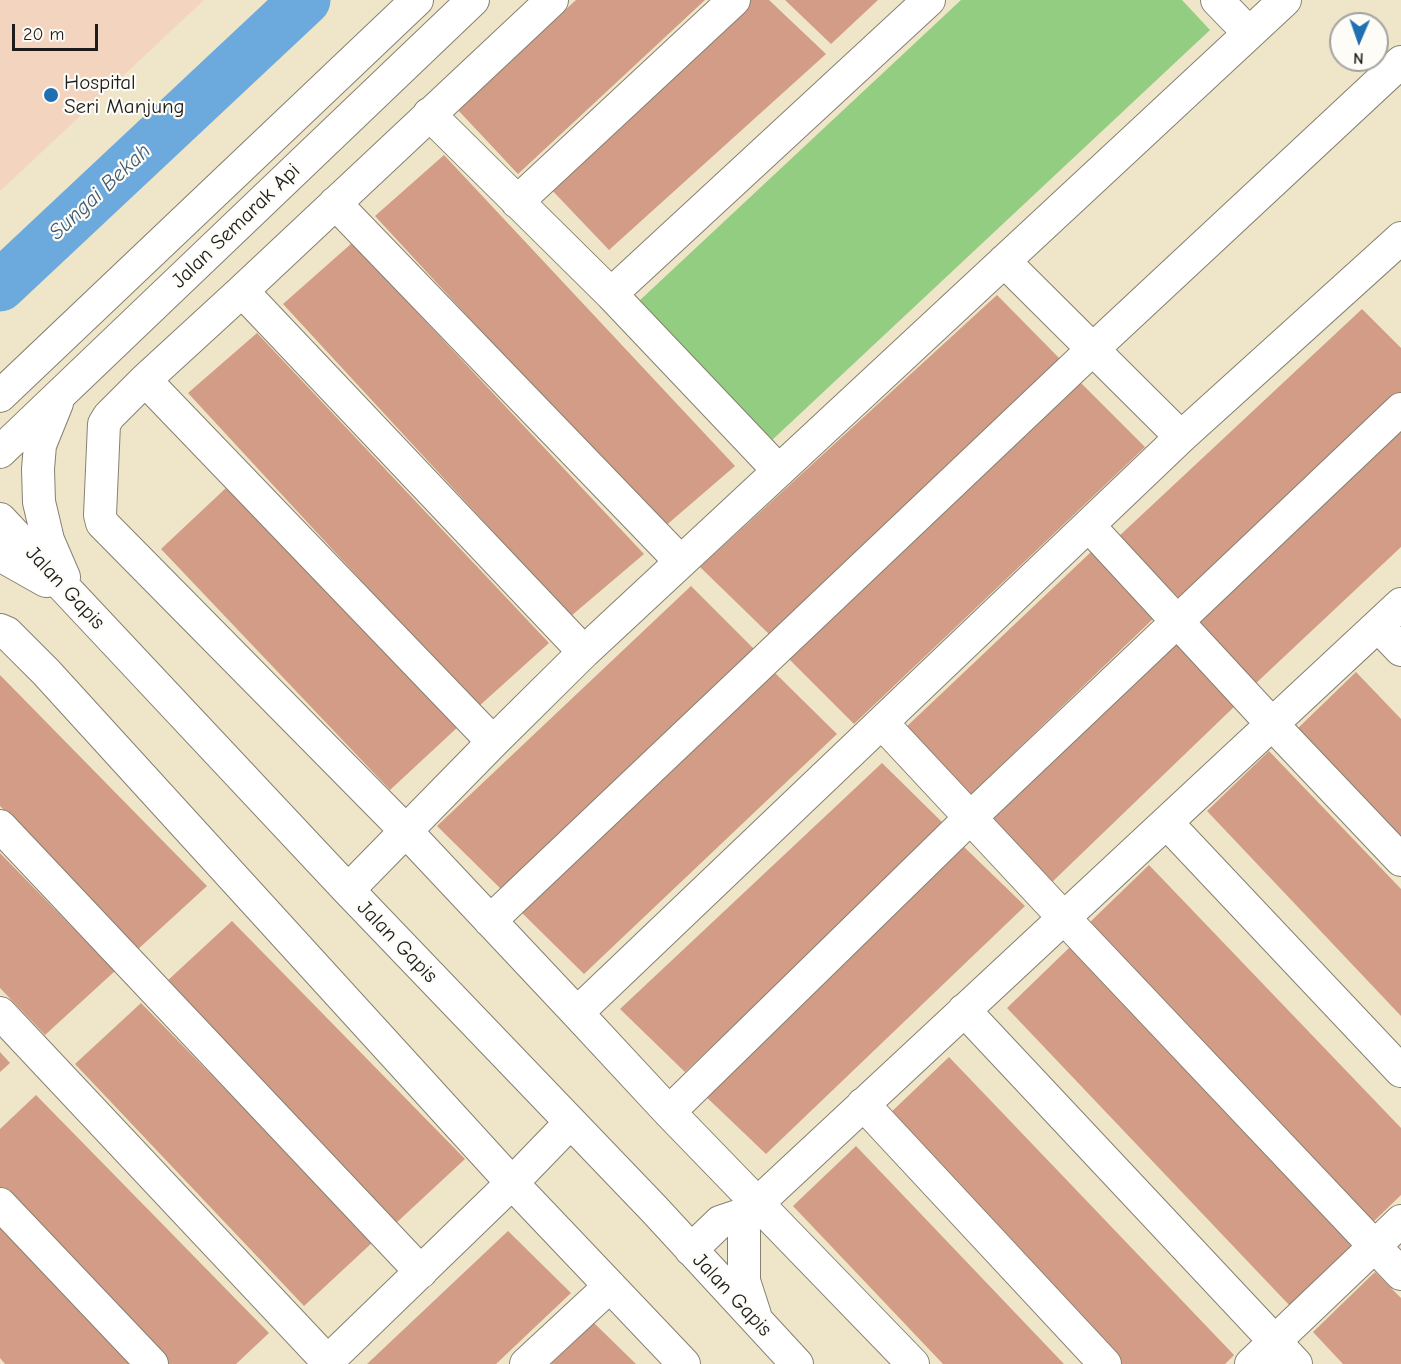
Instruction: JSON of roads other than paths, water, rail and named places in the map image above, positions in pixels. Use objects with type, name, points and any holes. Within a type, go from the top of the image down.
[{"type":"street","name":"Jalan Semarak Api","points":[[0,396],[417,0]]},
{"type":"street","name":"Jalan Semarak Api","points":[[0,452],[473,0]]},
{"type":"street","points":[[552,0],[109,416],[104,424],[100,515],[102,523],[405,830],[578,1013],[669,1112],[742,1217],[913,1364]]},
{"type":"street","points":[[518,202],[734,0]]},
{"type":"street","points":[[610,294],[929,0]]},
{"type":"street","points":[[1217,0],[1249,33]]},
{"type":"street","points":[[348,890],[492,742],[584,652],[1285,0]]},
{"type":"street","points":[[490,921],[1093,349],[1401,62]]},
{"type":"street","points":[[429,114],[610,294],[779,471]]},
{"type":"street","points":[[335,204],[681,562]]},
{"type":"street","points":[[578,1013],[1181,437],[1397,249]]},
{"type":"street","points":[[1004,261],[1181,437]]},
{"type":"street","points":[[243,291],[584,652]]},
{"type":"street","points":[[146,380],[492,742]]},
{"type":"street","points":[[62,393],[40,445],[39,502],[48,540],[73,597]]},
{"type":"street","points":[[669,1112],[970,818],[1401,410]]},
{"type":"street","name":"Jalan Gapis","points":[[0,519],[348,890],[654,1209],[797,1364]]},
{"type":"street","points":[[1089,525],[1401,860]]},
{"type":"street","points":[[0,555],[73,597]]},
{"type":"street","points":[[700,1260],[742,1217],[1401,604]]},
{"type":"street","points":[[1378,626],[1401,650]]},
{"type":"street","points":[[0,630],[7,633],[46,672],[512,1183],[684,1364]]},
{"type":"street","points":[[882,723],[1401,1274]]},
{"type":"street","points":[[1167,823],[1401,1071]]},
{"type":"street","points":[[0,826],[421,1272]]},
{"type":"street","points":[[964,1010],[1296,1364]]},
{"type":"street","points":[[0,1013],[327,1363],[512,1183],[570,1123]]},
{"type":"street","points":[[863,1104],[1105,1364]]},
{"type":"street","points":[[0,1204],[152,1364]]},
{"type":"street","points":[[654,1209],[681,1220],[693,1222],[742,1217]]},
{"type":"street","points":[[742,1217],[744,1281],[757,1322]]},
{"type":"street","points":[[1251,1364],[1401,1221]]},
{"type":"street","points":[[526,1364],[610,1286]]},
{"type":"waterway","name":"Sungai Bekah","points":[[0,286],[305,0]]},
{"type":"place","name":"Hospital Seri Manjung","points":[[51,95]]}]
